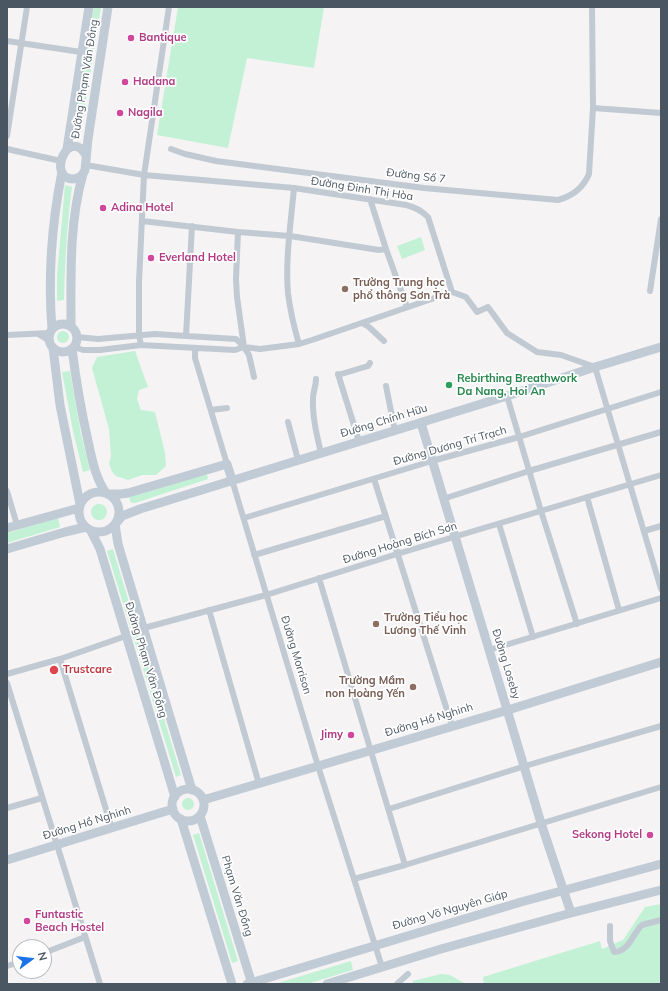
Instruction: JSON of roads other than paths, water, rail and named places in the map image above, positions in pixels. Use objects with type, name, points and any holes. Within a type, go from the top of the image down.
[{"type":"main road","name":"Đường Phạm Văn Đồng","points":[[67,149],[89,7]]},
{"type":"main road","name":"Đường Phạm Văn Đồng","points":[[86,155],[108,7]]},
{"type":"main road","points":[[71,327],[73,238],[79,189],[85,169],[86,155],[81,148],[77,147],[67,149],[63,153],[61,161],[62,172],[58,194],[51,270],[51,338],[60,405],[80,506],[80,519],[88,529]]},
{"type":"main road","points":[[62,172],[68,178],[72,179],[76,178],[85,169]]},
{"type":"main road","points":[[7,549],[65,532],[88,529],[102,532],[107,531],[116,523],[119,511],[116,501],[107,493],[98,480],[90,450],[77,390],[73,348],[77,337],[74,329],[61,324],[51,338]]},
{"type":"main road","points":[[51,338],[62,352],[73,348]]},
{"type":"main road","name":"Đường Chính Hữu","points":[[116,523],[122,516],[134,511],[421,423],[661,347]]},
{"type":"main road","name":"Đường Loseby","points":[[421,423],[489,650],[571,913]]},
{"type":"main road","points":[[7,528],[80,506],[86,496],[91,493],[128,493],[227,464]]},
{"type":"main road","name":"Đường Morrison","points":[[227,464],[232,480]]},
{"type":"main road","name":"Đường Phạm Văn Đồng","points":[[116,523],[118,544],[192,790]]},
{"type":"main road","name":"Đường Phạm Văn Đồng","points":[[88,529],[100,549],[175,797]]},
{"type":"main road","name":"Đường Hồ Nghinh","points":[[203,800],[508,710],[661,662]]},
{"type":"main road","points":[[184,790],[192,790],[197,792],[203,800],[203,811],[200,816],[193,820],[185,821],[178,817],[173,809],[173,803],[175,797],[181,792],[184,790]]},
{"type":"main road","name":"Đường Hồ Nghinh","points":[[7,860],[112,829],[173,809]]},
{"type":"main road","name":"Phạm Văn Đồng","points":[[200,816],[250,983]]},
{"type":"main road","points":[[181,819],[232,984]]},
{"type":"main road","name":"Đường Võ Nguyên Giáp","points":[[250,983],[563,890],[661,864]]},
{"type":"main road","points":[[327,984],[441,949],[661,890]]},
{"type":"street","points":[[7,136],[27,7]]},
{"type":"street","points":[[141,345],[139,335],[139,282],[144,175],[169,7]]},
{"type":"street","name":"Đường Số 7","points":[[171,149],[185,154],[223,162],[436,189],[558,200],[567,197],[576,192],[585,182],[589,174],[593,112],[592,7]]},
{"type":"street","points":[[7,41],[82,52]]},
{"type":"street","points":[[593,112],[661,113]]},
{"type":"street","points":[[7,149],[61,161]]},
{"type":"street","name":"Đường Đinh Thị Hòa","points":[[85,169],[294,188],[416,207],[428,217],[452,292]]},
{"type":"street","points":[[294,188],[288,290],[292,319],[299,344]]},
{"type":"street","points":[[370,200],[407,307]]},
{"type":"street","points":[[650,291],[661,219]]},
{"type":"street","points":[[142,221],[238,232],[290,236],[379,250],[386,249]]},
{"type":"street","points":[[186,336],[192,226]]},
{"type":"street","points":[[238,232],[236,279],[244,347]]},
{"type":"street","points":[[73,348],[83,350],[100,350],[141,345],[235,350],[244,347],[260,349],[299,344],[452,292],[466,297],[477,312],[488,307],[507,333],[537,352],[561,355],[595,367],[644,531],[658,568],[661,588]]},
{"type":"street","points":[[362,323],[369,327],[384,341]]},
{"type":"street","points":[[7,335],[38,334],[51,338]]},
{"type":"street","points":[[77,337],[98,339],[155,334],[236,339],[249,355],[254,377]]},
{"type":"street","name":"Đường Morrison","points":[[195,348],[195,358],[227,464]]},
{"type":"street","points":[[359,442],[338,374],[368,366],[370,363]]},
{"type":"street","points":[[316,379],[313,398],[315,429],[321,453]]},
{"type":"street","points":[[386,386],[395,431]]},
{"type":"street","name":"Đường Dương Trí Trạch","points":[[244,518],[432,461],[519,437],[661,392]]},
{"type":"street","points":[[507,396],[541,511],[577,624]]},
{"type":"street","points":[[211,410],[227,408]]},
{"type":"street","points":[[288,422],[298,460]]},
{"type":"street","points":[[443,499],[529,471],[661,432]]},
{"type":"street","name":"Đường Hoàng Bích Sơn","points":[[144,628],[266,595],[661,475]]},
{"type":"street","points":[[374,479],[452,726]]},
{"type":"street","name":"Đường Morrison","points":[[232,480],[318,766],[382,967]]},
{"type":"street","points":[[7,491],[17,525]]},
{"type":"street","points":[[587,497],[619,610]]},
{"type":"street","points":[[254,555],[386,516]]},
{"type":"street","points":[[499,524],[533,637]]},
{"type":"street","points":[[644,531],[661,526]]},
{"type":"street","points":[[319,578],[405,865]]},
{"type":"street","points":[[489,650],[661,598]]},
{"type":"street","points":[[209,610],[259,784]]},
{"type":"street","points":[[7,674],[60,659],[126,636]]},
{"type":"street","points":[[60,659],[112,829]]},
{"type":"street","points":[[7,683],[100,984]]},
{"type":"street","points":[[389,809],[525,766],[661,726]]},
{"type":"street","points":[[354,879],[405,865],[661,787]]},
{"type":"street","points":[[7,808],[42,798]]},
{"type":"street","points":[[610,926],[610,940],[614,952],[619,952],[625,947],[642,925],[661,920]]},
{"type":"street","points":[[52,949],[85,937]]},
{"type":"street","points":[[396,984],[408,974]]},
{"type":"place","name":"Bantique","points":[[131,38]]},
{"type":"place","name":"Hadana","points":[[125,82]]},
{"type":"place","name":"Nagila","points":[[120,113]]},
{"type":"place","name":"Adina Hotel","points":[[103,208]]},
{"type":"place","name":"Everland Hotel","points":[[151,258]]},
{"type":"place","name":"Trường Trung học phổ thông Sơn Trà","points":[[345,289]]},
{"type":"place","name":"Rebirthing Breathwork Da Nang, Hoi An","points":[[449,385]]},
{"type":"place","name":"Trường Tiểu học Lương Thế Vinh","points":[[376,624]]},
{"type":"place","name":"Trustcare","points":[[54,670]]},
{"type":"place","name":"Trường Mầm non Hoàng Yến","points":[[413,687]]},
{"type":"place","name":"Jimy","points":[[351,735]]},
{"type":"place","name":"Sekong Hotel","points":[[650,835]]},
{"type":"place","name":"Funtastic Beach Hostel","points":[[27,921]]}]
